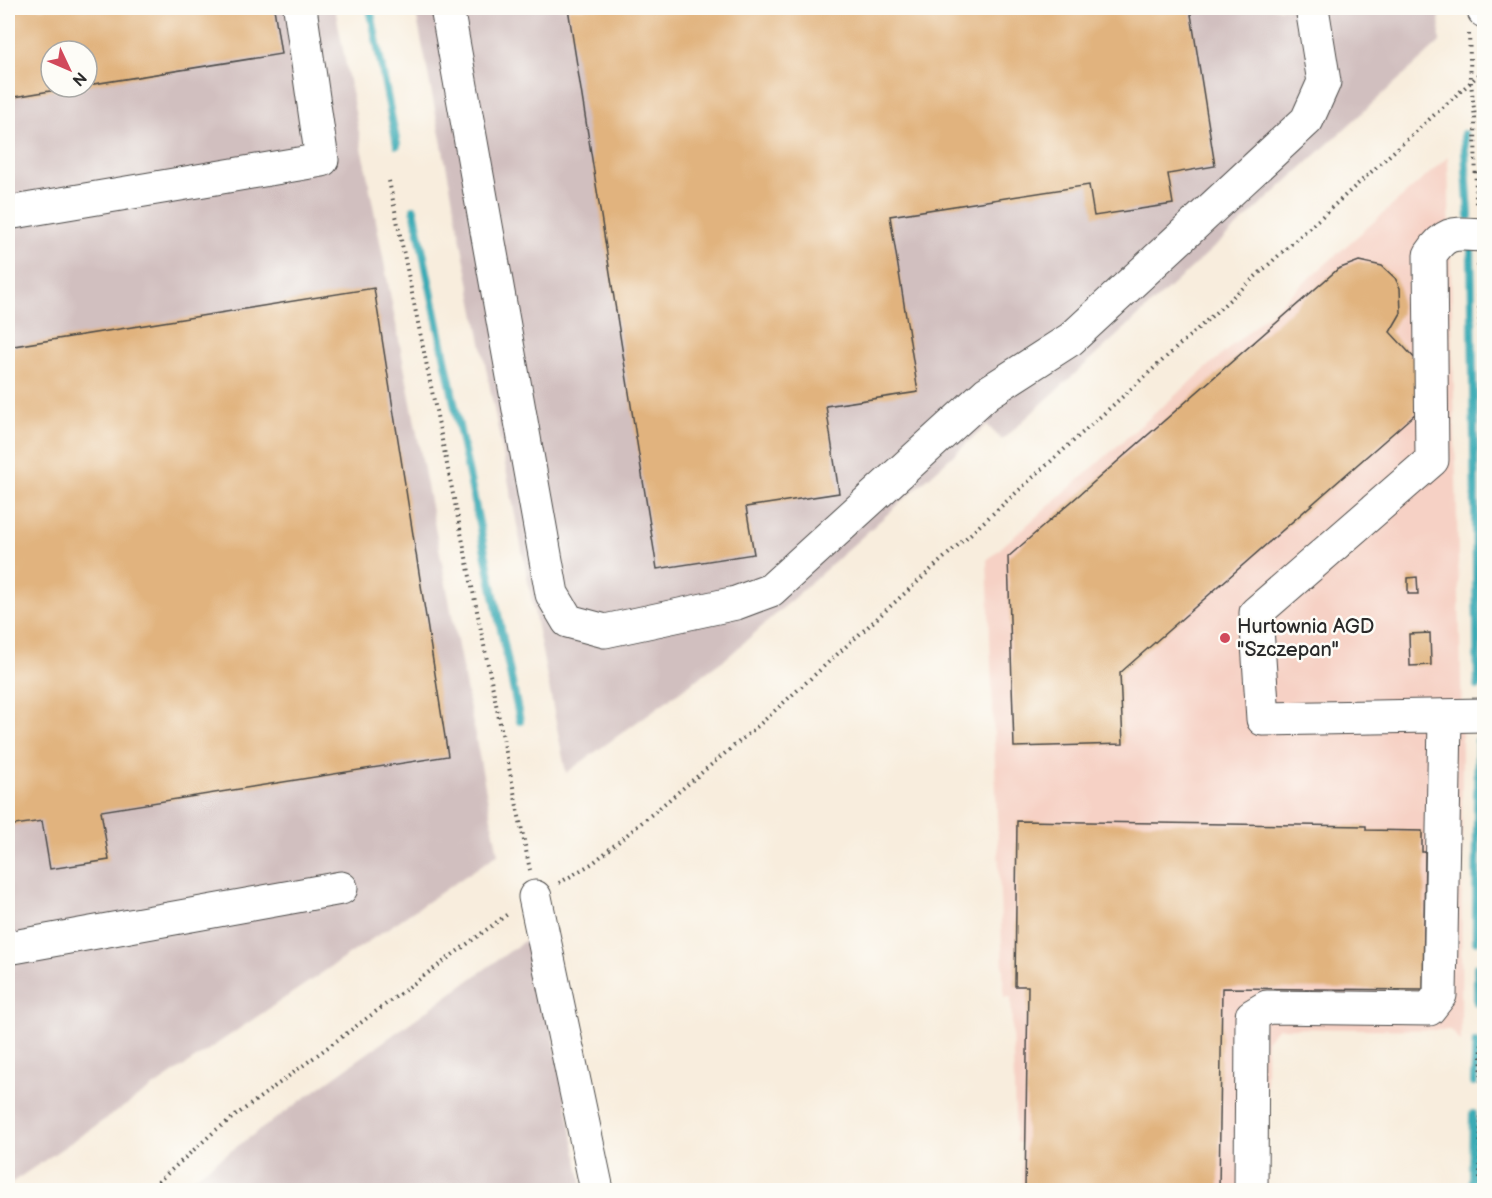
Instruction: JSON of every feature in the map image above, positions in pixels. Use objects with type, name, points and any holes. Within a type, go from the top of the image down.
[{"type":"lane","points":[[8,213],[322,160],[300,8]]},
{"type":"lane","points":[[447,8],[552,594],[568,621],[605,631],[736,603],[771,590],[987,393],[1071,339],[1307,120],[1323,82],[1312,8]]},
{"type":"lane","points":[[1485,235],[1449,234],[1440,240],[1430,255],[1432,460],[1256,613],[1263,719],[1485,716]]},
{"type":"lane","points":[[1251,1191],[1252,1016],[1267,1006],[1429,1009],[1440,995],[1445,717]]},
{"type":"lane","points":[[8,948],[340,888]]},
{"type":"lane","points":[[535,897],[597,1191]]},
{"type":"path","points":[[149,1191],[216,1130],[501,918],[593,863],[759,725],[1485,70]]},
{"type":"path","points":[[388,181],[535,897]]},
{"type":"path","points":[[1480,1191],[1485,878]]},
{"type":"shaded area","points":[[8,8],[335,8],[498,854],[8,1185]]},
{"type":"shaded area","points":[[415,8],[1439,8],[1440,42],[1002,440],[987,425],[729,656],[566,773]]},
{"type":"shaded area","name":"Hurtownia AGD \"Szczepan\"","points":[[1448,157],[1462,717],[1461,1042],[1451,1030],[1278,1028],[1266,1040],[1266,1190],[1022,1190],[1022,1143],[1016,1142],[1011,997],[1004,997],[987,560]]},
{"type":"shaded area","points":[[534,934],[583,1190],[176,1190]]},
{"type":"building","points":[[8,8],[274,8],[281,54],[99,83],[99,39],[39,39],[39,93],[8,98]]},
{"type":"building","points":[[568,8],[1190,8],[1215,166],[1168,174],[1173,204],[1094,216],[1089,185],[890,216],[918,392],[826,406],[839,493],[746,507],[754,554],[657,569]]},
{"type":"building","points":[[1359,261],[1382,266],[1395,278],[1400,288],[1401,313],[1390,332],[1418,362],[1416,413],[1120,673],[1123,744],[1014,747],[1008,557],[1338,269]]},
{"type":"building","points":[[374,288],[448,756],[101,811],[109,860],[50,869],[42,821],[8,826],[8,347]]},
{"type":"building","points":[[1417,577],[1418,594],[1408,594],[1408,578]]},
{"type":"building","points":[[1430,633],[1431,665],[1410,666],[1409,634]]},
{"type":"building","points":[[1017,821],[1366,826],[1366,830],[1422,831],[1422,852],[1425,852],[1423,990],[1222,988],[1219,1190],[1025,1190],[1028,986],[1015,986]]},
{"type":"waterway","points":[[370,8],[397,145]]},
{"type":"waterway","points":[[1464,134],[1469,216]]},
{"type":"waterway","points":[[414,209],[520,721]]},
{"type":"waterway","points":[[1471,247],[1478,686]]},
{"type":"waterway","points":[[1476,941],[1478,741]]},
{"type":"waterway","points":[[1477,967],[1477,1002]]},
{"type":"waterway","points":[[1474,1082],[1476,1042]]},
{"type":"waterway","points":[[1472,1190],[1473,1114]]},
{"type":"place","name":"Hurtownia AGD \"Szczepan\"","points":[[1225,638]]}]
